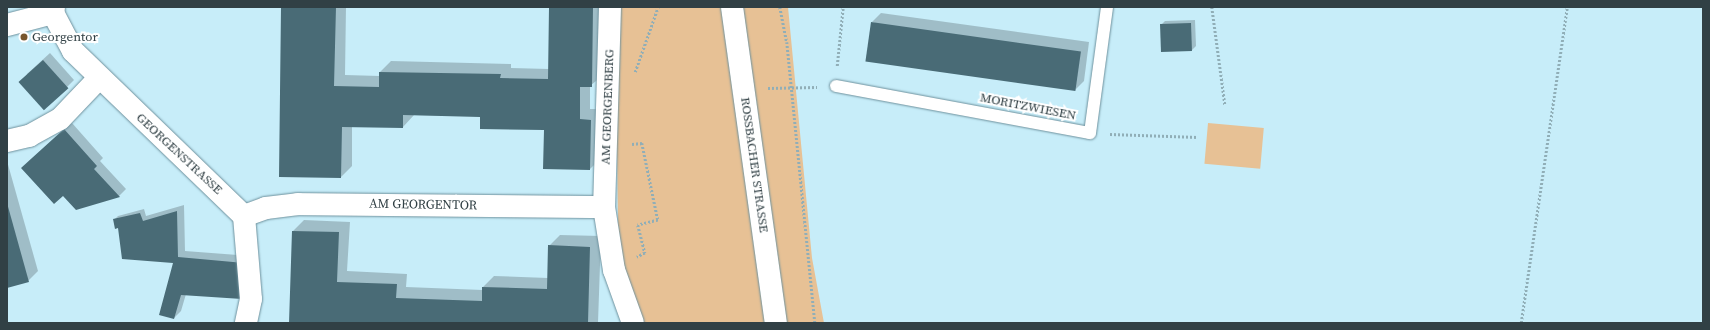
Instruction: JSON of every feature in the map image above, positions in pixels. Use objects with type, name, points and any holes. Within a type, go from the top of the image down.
[{"type":"street","name":"AM GEORGENBERG","points":[[610,7],[604,207],[614,270],[628,317]]},
{"type":"street","name":"ROSSBACHER STRASSE","points":[[732,7],[776,323]]},
{"type":"street","points":[[7,25],[53,10]]},
{"type":"street","name":"GEORGENSTRASSE","points":[[53,10],[73,51],[99,78],[244,216]]},
{"type":"street","points":[[7,141],[29,136],[60,119],[99,78]]},
{"type":"street","name":"AM GEORGENTOR","points":[[244,216],[266,208],[298,204],[604,207]]},
{"type":"street","points":[[244,216],[251,300],[246,323]]},
{"type":"lane","name":"MORITZWIESEN","points":[[836,86],[1090,133],[1107,7]]},
{"type":"path","points":[[634,75],[658,7]]},
{"type":"path","points":[[780,7],[787,42],[815,323]]},
{"type":"path","points":[[743,90],[773,87],[792,89],[836,86],[843,7]]},
{"type":"path","points":[[1212,7],[1225,105]]},
{"type":"path","points":[[1521,323],[1567,7]]},
{"type":"path","points":[[1090,133],[1198,137]]},
{"type":"path","points":[[614,270],[645,253],[638,225],[658,220],[642,143],[628,144]]},
{"type":"shaded area","points":[[615,7],[788,7],[812,258],[824,323],[639,323],[629,300],[618,225]]},
{"type":"shaded area","points":[[1208,123],[1264,128],[1260,169],[1204,164]]},
{"type":"building","points":[[281,7],[336,7],[334,86],[379,87],[379,72],[501,74],[500,78],[548,79],[549,7],[593,7],[592,87],[580,87],[580,119],[591,120],[590,170],[543,169],[544,130],[480,129],[480,117],[403,115],[403,128],[342,127],[341,178],[279,177]]},
{"type":"building","points":[[871,22],[1081,52],[1075,91],[865,62]]},
{"type":"building","points":[[1191,23],[1192,51],[1161,52],[1160,24]]},
{"type":"building","points":[[43,60],[68,88],[44,110],[18,82]]},
{"type":"building","points":[[64,129],[97,166],[94,169],[120,197],[76,210],[63,196],[54,204],[21,168]]},
{"type":"building","points":[[7,203],[29,282],[7,288]]},
{"type":"building","points":[[177,211],[178,257],[244,263],[242,299],[181,295],[174,319],[159,315],[173,263],[122,259],[118,228],[115,229],[113,219],[140,213],[143,221]]},
{"type":"building","points":[[292,231],[339,232],[337,282],[397,284],[396,298],[482,301],[482,287],[547,289],[548,245],[590,247],[588,323],[289,323]]},
{"type":"place","name":"Georgentor","points":[[24,37]]}]
